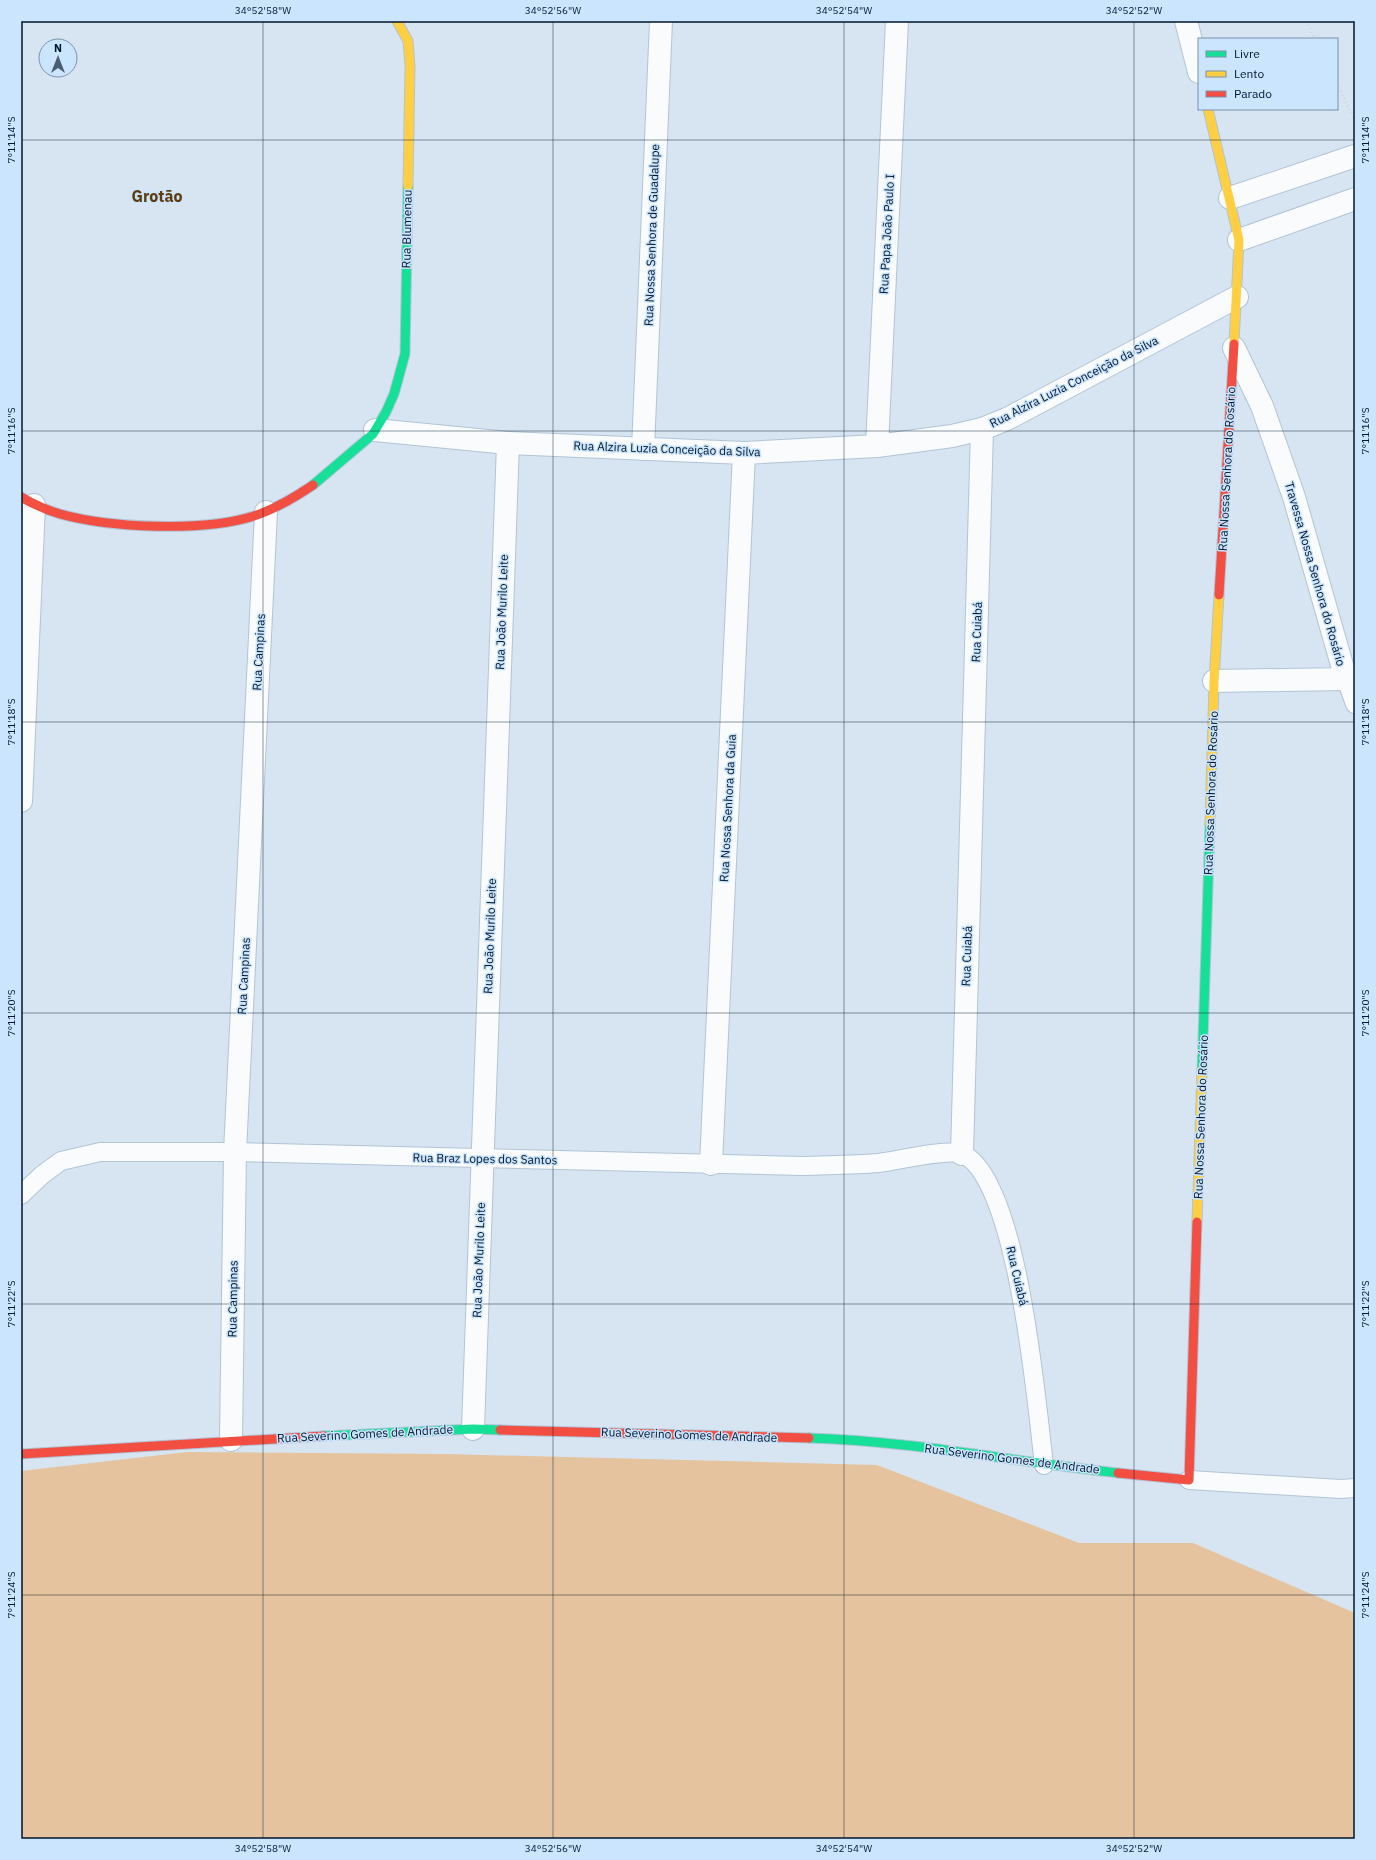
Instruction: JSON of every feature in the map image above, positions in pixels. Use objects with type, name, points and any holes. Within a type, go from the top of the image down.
[{"type":"street","points":[[397,21],[409,31]]},
{"type":"street","name":"Rua Nossa Senhora de Guadalupe","points":[[643,449],[661,21]]},
{"type":"street","name":"Rua Papa João Paulo I","points":[[877,446],[897,21]]},
{"type":"street","points":[[1186,21],[1198,68]]},
{"type":"street","name":"Rua Blumenau","points":[[27,501],[75,517],[116,523],[172,527],[238,519],[266,512],[330,473],[376,430],[395,394],[405,354],[410,66],[409,31]]},
{"type":"street","name":"Rua Nossa Senhora do Rosário","points":[[1189,1480],[1214,681],[1238,297],[1238,240],[1230,198],[1208,110]]},
{"type":"street","points":[[1230,198],[1355,156]]},
{"type":"street","points":[[1238,240],[1355,199]]},
{"type":"street","name":"Rua Alzira Luzia Conceição da Silva","points":[[376,430],[508,443],[744,453],[877,446],[952,436],[982,429],[1007,419],[1238,297]]},
{"type":"street","name":"Travessa Nossa Senhora do Rosário","points":[[1214,681],[1346,679],[1294,497],[1262,406],[1234,348]]},
{"type":"street","name":"Rua Cuiabá","points":[[962,1154],[982,429]]},
{"type":"street","name":"Rua João Murilo Leite","points":[[473,1429],[508,443]]},
{"type":"street","name":"Rua Nossa Senhora da Guia","points":[[711,1164],[744,453]]},
{"type":"street","points":[[21,801],[27,501]]},
{"type":"street","name":"Rua Campinas","points":[[231,1440],[235,1152],[266,512]]},
{"type":"street","name":"Rua Severino Gomes de Andrade","points":[[21,1454],[231,1440],[473,1429],[834,1439],[904,1445],[1044,1465],[1189,1480]]},
{"type":"lane","points":[[1346,679],[1355,704]]},
{"type":"lane","name":"Rua Braz Lopes dos Santos","points":[[21,1195],[42,1175],[61,1162],[81,1155],[100,1152],[235,1152],[482,1159],[810,1165],[878,1162],[950,1153],[962,1154]]},
{"type":"lane","name":"Rua Cuiabá","points":[[962,1154],[976,1165],[992,1191],[1002,1217],[1016,1266],[1024,1301],[1044,1465]]},
{"type":"lane","name":"Rua Severino Gomes de Andrade","points":[[1189,1480],[1340,1489],[1355,1488]]},
{"type":"path","points":[[1306,21],[1314,38]]},
{"type":"path","points":[[1338,86],[1355,121]]},
{"type":"shaded area","points":[[187,1452],[446,1454],[877,1465],[1079,1543],[1193,1543],[1355,1613],[1355,1839],[21,1839],[21,1471]]},
{"type":"traffic: fast","points":[[313,485],[373,434],[386,412],[394,394],[405,354],[408,186]]},
{"type":"traffic: fast","points":[[1202,1070],[1210,824]]},
{"type":"traffic: fast","points":[[324,1436],[473,1429],[500,1430]]},
{"type":"traffic: fast","points":[[809,1438],[925,1447],[1118,1473]]},
{"type":"traffic: slow","points":[[397,21],[408,41],[410,66],[408,186]]},
{"type":"traffic: slow","points":[[1208,110],[1239,240],[1234,344]]},
{"type":"traffic: slow","points":[[1210,824],[1214,681],[1219,595]]},
{"type":"traffic: slow","points":[[1197,1222],[1202,1070]]},
{"type":"traffic: jam","points":[[1219,595],[1234,344]]},
{"type":"traffic: jam","points":[[21,497],[50,511],[81,519],[130,525],[184,526],[233,521],[254,516],[284,503],[313,485]]},
{"type":"traffic: jam","points":[[1118,1473],[1189,1480],[1197,1222]]},
{"type":"traffic: jam","points":[[500,1430],[809,1438]]},
{"type":"traffic: jam","points":[[21,1454],[324,1436]]},
{"type":"district","name":"Grotão","points":[[157,196]]}]
